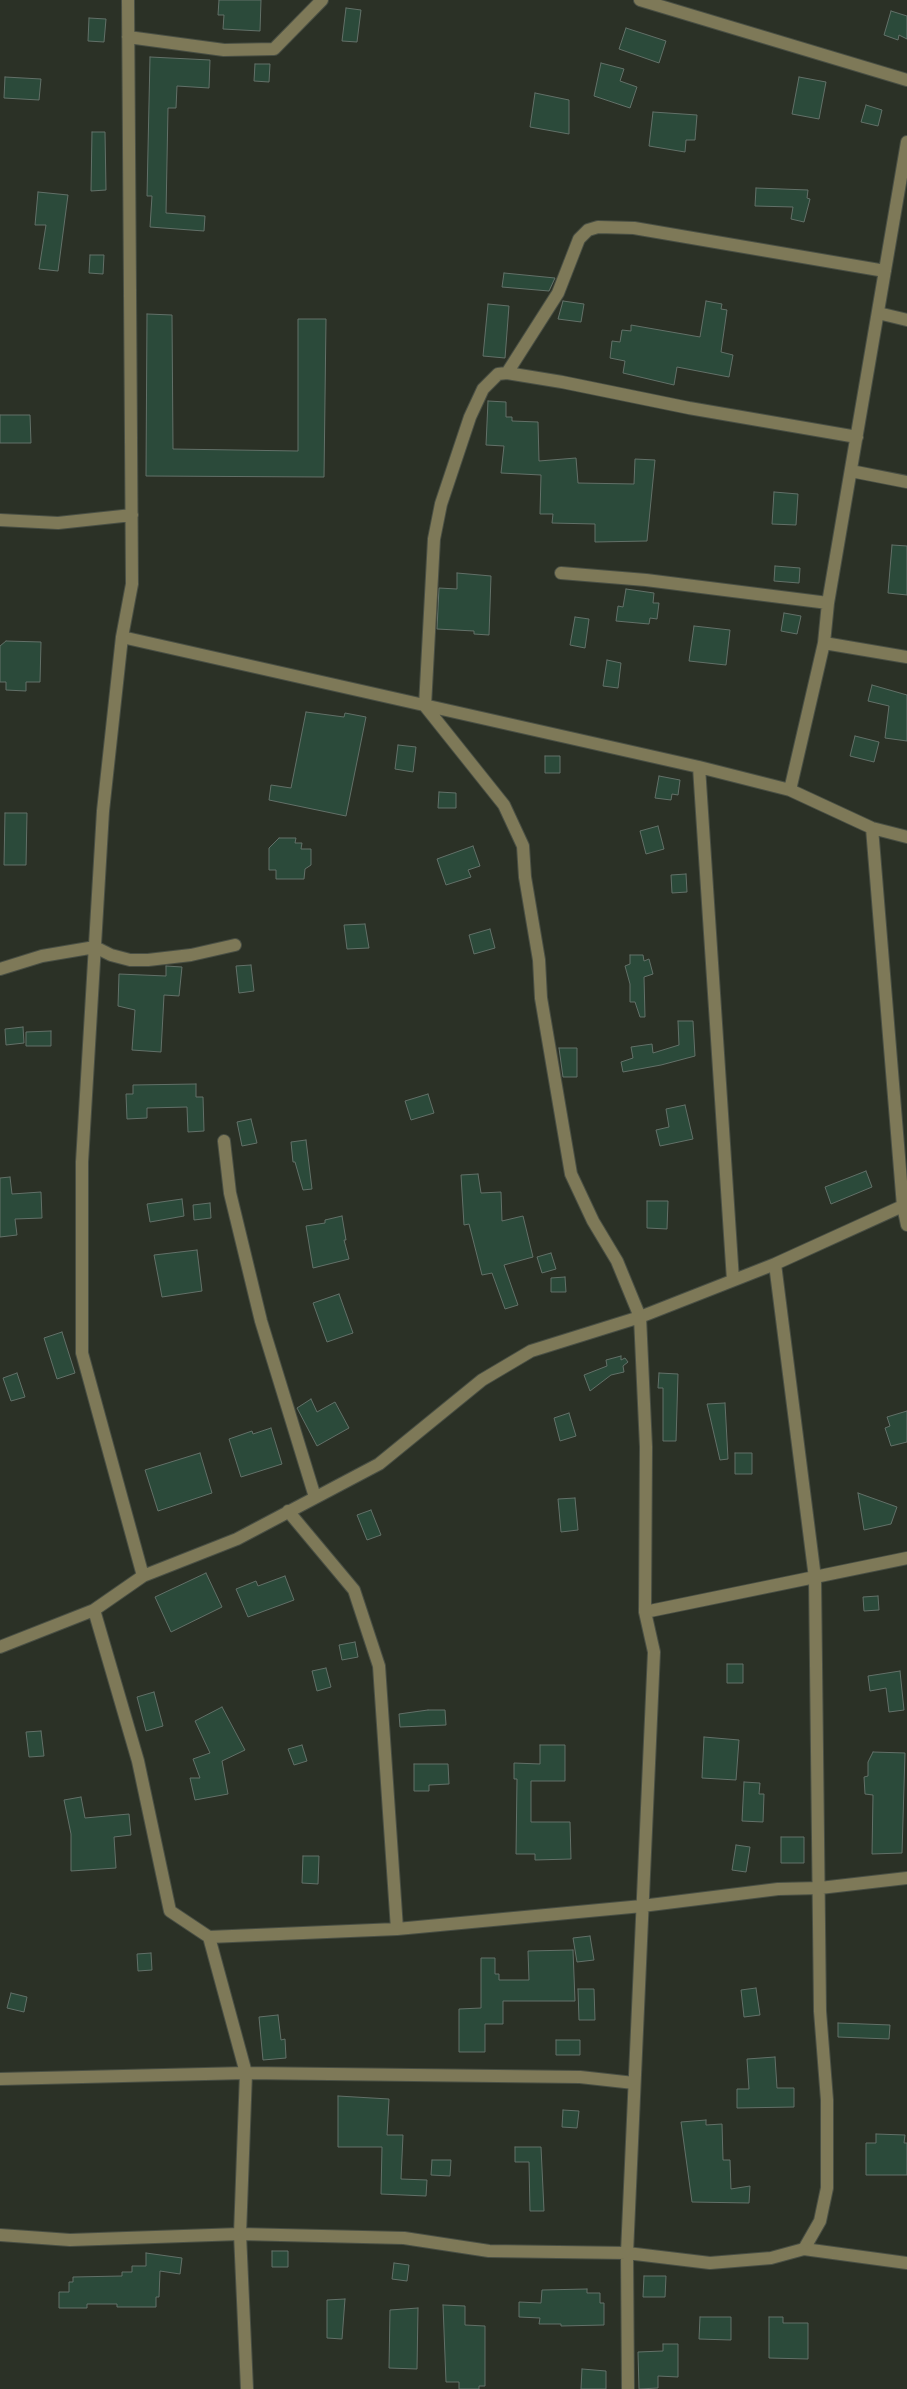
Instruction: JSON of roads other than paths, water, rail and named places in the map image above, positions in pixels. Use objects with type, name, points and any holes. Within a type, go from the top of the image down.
[{"type":"street","points":[[128,0],[132,584],[122,638],[103,811],[82,1162],[82,1353],[143,1576]]},
{"type":"street","points":[[128,37],[224,50],[274,49],[322,0]]},
{"type":"street","points":[[640,0],[673,6],[907,80]]},
{"type":"street","points":[[790,790],[824,643],[828,603],[907,142]]},
{"type":"street","points":[[507,373],[558,293],[579,239],[588,230],[598,228],[634,228],[885,271]]},
{"type":"street","points":[[878,313],[907,320]]},
{"type":"street","points":[[628,2389],[627,2253],[654,1652],[645,1612],[646,1448],[640,1317],[617,1261],[593,1221],[571,1174],[541,998],[540,960],[525,877],[523,846],[504,805],[425,706],[434,539],[441,504],[470,417],[483,389],[498,374],[507,373],[857,437]]},
{"type":"street","points":[[851,471],[907,482]]},
{"type":"street","points":[[0,520],[58,523],[132,515]]},
{"type":"street","points":[[561,573],[646,580],[828,603]]},
{"type":"street","points":[[122,638],[699,767],[790,790],[872,828],[907,837]]},
{"type":"street","points":[[824,643],[907,657]]},
{"type":"street","points":[[699,767],[733,1280]]},
{"type":"street","points":[[872,828],[907,1225]]},
{"type":"street","points":[[0,969],[42,956],[95,947],[111,955],[148,960],[191,955],[235,945]]},
{"type":"street","points":[[224,1141],[230,1193],[261,1322],[316,1497]]},
{"type":"street","points":[[0,1647],[94,1610],[143,1576],[237,1538],[379,1464],[482,1380],[531,1351],[640,1317],[775,1264],[905,1205]]},
{"type":"street","points":[[775,1264],[815,1578],[820,2012],[827,2100],[827,2188],[820,2221],[804,2249]]},
{"type":"street","points":[[288,1511],[354,1590],[379,1666],[397,1929]]},
{"type":"street","points":[[645,1612],[907,1558]]},
{"type":"street","points":[[94,1610],[138,1761],[170,1911],[209,1937],[397,1929],[642,1906],[778,1889],[820,1888],[907,1878]]},
{"type":"street","points":[[209,1937],[246,2073],[240,2234],[247,2389]]},
{"type":"street","points":[[0,2079],[246,2073],[580,2077],[634,2083]]},
{"type":"street","points":[[0,2235],[70,2240],[240,2234],[404,2238],[489,2251],[627,2253],[710,2263],[771,2258],[804,2249],[907,2263]]}]
